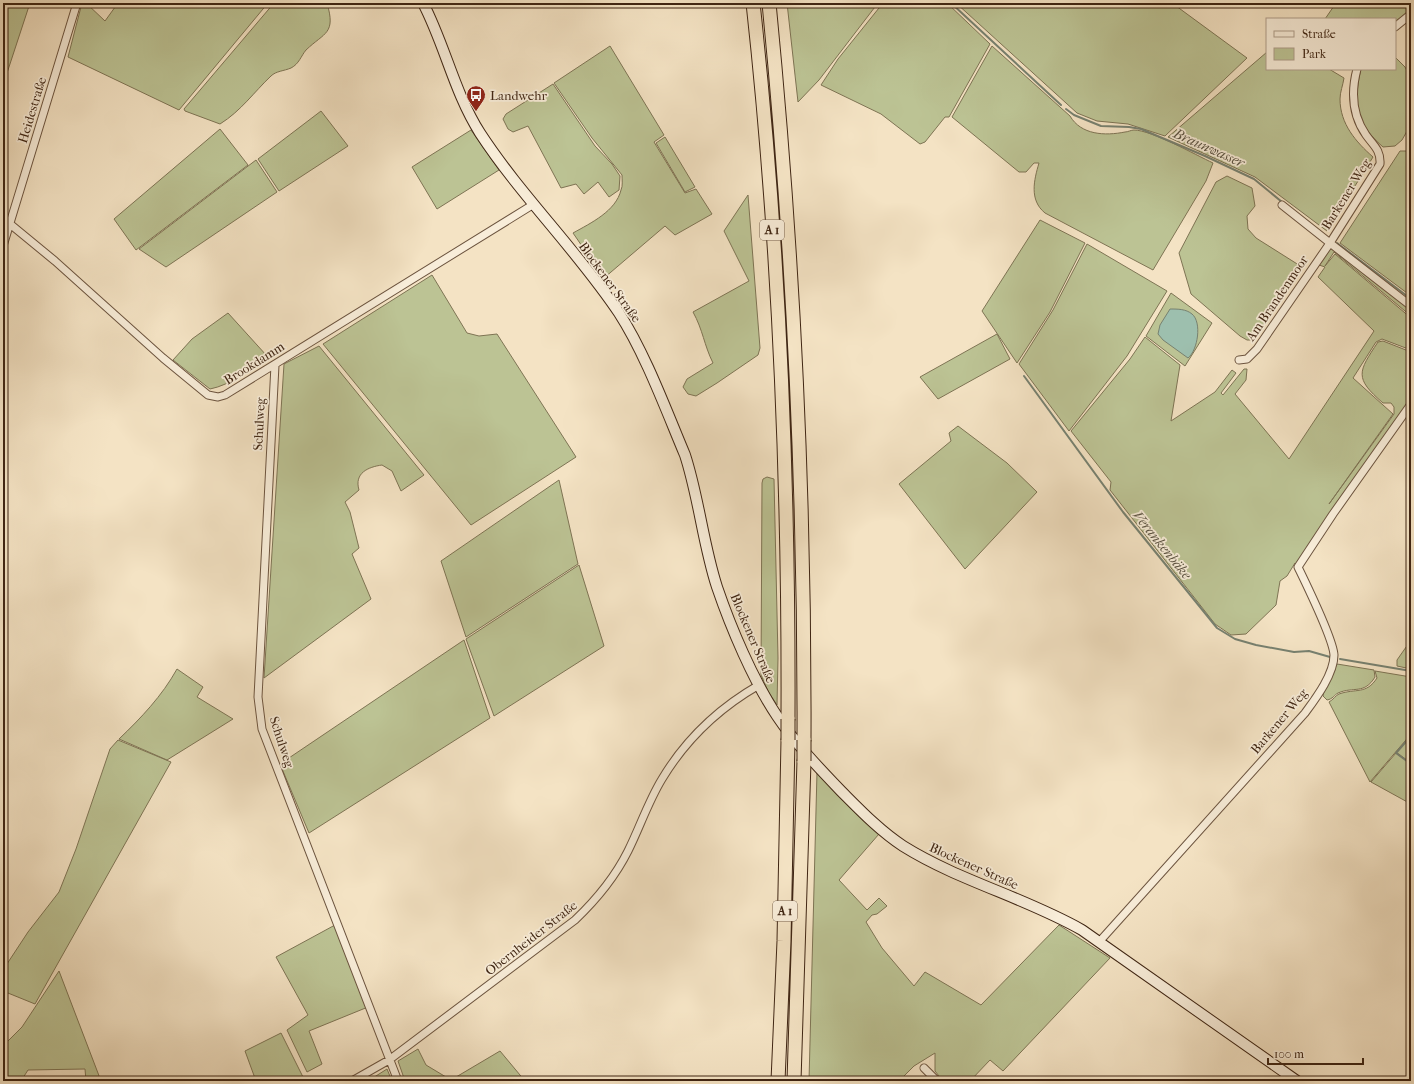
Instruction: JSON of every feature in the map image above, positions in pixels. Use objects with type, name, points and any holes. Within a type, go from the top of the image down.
[{"type":"highway","name":"A 1","points":[[753,3],[768,167],[784,461],[788,586],[788,740],[784,941],[778,1081]]},
{"type":"highway","name":"A 1","points":[[768,3],[790,259],[800,453],[805,655],[804,761],[794,1081]]},
{"type":"street","name":"Heidestraße","points":[[3,246],[78,3]]},
{"type":"street","name":"Blockener Straße","points":[[423,3],[453,81],[468,112],[493,151],[611,302],[625,323],[640,353],[691,475],[717,587],[759,685],[777,717],[808,756],[851,801],[891,838],[920,856],[956,874],[1060,918],[1099,942],[1297,1081]]},
{"type":"street","points":[[1396,27],[1411,14]]},
{"type":"street","name":"Barkener Weg","points":[[1330,243],[1380,164],[1380,154],[1366,135],[1356,116],[1353,88],[1357,70]]},
{"type":"street","name":"Brookdamm","points":[[10,224],[56,261],[163,358],[208,395],[218,397],[225,395],[275,365],[534,204]]},
{"type":"street","name":"Barkener Weg","points":[[1282,205],[1411,306]]},
{"type":"street","name":"Am Brandenmoor","points":[[1240,360],[1247,359],[1257,349],[1330,243]]},
{"type":"street","name":"Schulweg","points":[[275,365],[258,697],[262,729],[398,1081]]},
{"type":"street","name":"Barkener Weg","points":[[1099,942],[1305,712],[1326,681],[1333,662],[1333,653],[1298,567],[1333,514],[1411,404]]},
{"type":"street","name":"Obernheider Straße","points":[[352,1081],[389,1060],[548,942],[586,910],[604,889],[624,859],[655,791],[684,747],[710,720],[734,701],[759,685]]},
{"type":"street","points":[[924,1068],[937,1081]]},
{"type":"green space","points":[[3,3],[30,3],[7,73],[3,69]]},
{"type":"green space","points":[[82,3],[86,3],[105,21],[118,3],[268,3],[179,110],[68,57]]},
{"type":"green space","points":[[274,3],[327,3],[330,21],[329,27],[323,35],[306,50],[296,64],[291,68],[273,74],[241,107],[220,124],[185,111],[184,109]]},
{"type":"green space","points":[[787,3],[878,3],[819,80],[798,102]]},
{"type":"green space","points":[[883,3],[947,3],[990,44],[949,117],[945,117],[925,142],[920,144],[881,114],[821,85],[838,59]]},
{"type":"green space","points":[[956,3],[1172,3],[1247,58],[1165,136],[1128,124],[1097,121],[1077,113]]},
{"type":"green space","points":[[1336,3],[1411,3],[1411,8],[1396,23],[1396,18],[1326,18]]},
{"type":"green space","points":[[610,46],[664,135],[654,142],[685,193],[696,189],[712,214],[675,235],[665,226],[604,278],[573,233],[602,216],[614,204],[622,188],[622,175],[592,138],[554,83]]},
{"type":"green space","points":[[992,46],[1070,116],[1080,127],[1094,133],[1102,134],[1134,130],[1142,131],[1162,138],[1213,163],[1206,181],[1153,270],[1045,213],[1037,202],[1034,190],[1034,183],[1039,163],[1034,163],[1026,172],[1019,172],[952,117]]},
{"type":"green space","points":[[1266,53],[1266,70],[1331,70],[1344,78],[1340,94],[1343,116],[1355,139],[1373,157],[1327,231],[1255,177],[1168,137]]},
{"type":"green space","points":[[1396,58],[1405,67],[1411,78],[1411,124],[1402,140],[1395,146],[1383,147],[1367,130],[1362,121],[1357,102],[1361,70],[1396,70]]},
{"type":"green space","points":[[553,84],[595,146],[612,164],[620,176],[619,190],[609,197],[598,182],[584,194],[576,184],[561,188],[528,126],[513,132],[508,129],[503,119],[506,114]]},
{"type":"green space","points":[[321,111],[348,146],[279,191],[258,159]]},
{"type":"green space","points":[[220,129],[248,165],[136,250],[114,219]]},
{"type":"green space","points":[[471,130],[499,170],[437,209],[412,167]]},
{"type":"green space","points":[[665,137],[695,187],[685,192],[656,143]]},
{"type":"green space","points":[[1400,151],[1411,151],[1411,296],[1340,243]]},
{"type":"green space","points":[[256,160],[277,192],[166,267],[139,249]]},
{"type":"green space","points":[[1227,176],[1252,188],[1255,206],[1247,216],[1248,229],[1256,238],[1302,267],[1275,303],[1259,333],[1253,340],[1247,340],[1240,336],[1191,294],[1179,253],[1216,182]]},
{"type":"green space","points":[[748,195],[760,348],[758,355],[696,396],[688,394],[683,387],[687,379],[713,363],[693,312],[749,281],[724,231]]},
{"type":"green space","points":[[1040,220],[1085,243],[1050,312],[1017,363],[982,311]]},
{"type":"green space","points":[[1087,244],[1167,291],[1127,356],[1069,431],[1019,364],[1053,310]]},
{"type":"green space","points":[[1332,246],[1411,308],[1411,316],[1334,252],[1325,266],[1335,254],[1411,318],[1411,350],[1382,339],[1376,342],[1353,378],[1393,414],[1329,504],[1394,414],[1394,407],[1391,403],[1383,403],[1363,381],[1363,368],[1378,342],[1383,341],[1411,352],[1411,401],[1296,567],[1295,563],[1287,576],[1280,581],[1276,605],[1246,634],[1231,635],[1215,624],[1110,490],[1111,482],[1071,431],[1130,359],[1145,337],[1180,365],[1171,421],[1215,392],[1232,370],[1236,373],[1221,393],[1223,395],[1244,369],[1247,369],[1246,380],[1235,394],[1289,459],[1374,331],[1318,277],[1325,267],[1319,265]]},
{"type":"green space","points":[[432,275],[467,333],[479,336],[497,334],[576,457],[471,525],[323,344]]},
{"type":"green space","points":[[1171,293],[1212,323],[1185,366],[1146,336]]},
{"type":"green space","points":[[228,313],[267,356],[233,380],[210,389],[173,360],[192,339]]},
{"type":"green space","points":[[997,334],[1010,359],[938,399],[920,377]]},
{"type":"green space","points":[[319,346],[424,475],[401,491],[392,471],[382,465],[367,469],[360,475],[358,484],[359,490],[345,502],[350,512],[359,548],[352,554],[371,599],[264,678],[284,364]]},
{"type":"green space","points":[[958,426],[1007,463],[1037,492],[965,569],[899,484],[951,441],[949,433]]},
{"type":"green space","points":[[767,477],[774,479],[778,658],[777,705],[768,691],[761,675],[762,483],[763,479]]},
{"type":"green space","points":[[559,480],[578,564],[466,637],[441,561]]},
{"type":"green space","points":[[579,565],[604,646],[494,716],[466,639]]},
{"type":"green space","points":[[464,640],[490,718],[309,833],[280,764]]},
{"type":"green space","points":[[1411,640],[1411,669],[1397,666],[1397,660]]},
{"type":"green space","points":[[1337,664],[1374,670],[1375,677],[1371,683],[1363,688],[1338,693],[1331,699],[1327,700],[1323,696],[1324,691]]},
{"type":"green space","points":[[177,669],[203,687],[197,697],[233,719],[167,760],[119,739],[151,706]]},
{"type":"green space","points":[[1375,671],[1411,677],[1411,734],[1370,782],[1329,702],[1339,694],[1369,687],[1377,678]]},
{"type":"green space","points":[[1411,736],[1411,763],[1396,752]]},
{"type":"green space","points":[[118,740],[171,762],[35,1004],[3,991],[3,970],[28,932],[59,892],[76,849],[110,749]]},
{"type":"green space","points":[[1396,753],[1411,764],[1411,804],[1371,782]]},
{"type":"green space","points":[[817,772],[879,834],[839,880],[867,910],[879,898],[887,906],[877,914],[872,915],[866,922],[882,948],[914,986],[925,972],[981,1005],[1059,925],[1110,958],[1003,1071],[990,1060],[970,1081],[943,1081],[935,1071],[935,1053],[914,1066],[899,1081],[809,1081]]},
{"type":"green space","points":[[335,925],[368,1007],[309,1031],[322,1064],[307,1072],[287,1030],[308,1015],[276,957]]},
{"type":"green space","points":[[59,971],[101,1081],[86,1081],[85,1069],[28,1070],[21,1081],[3,1081],[3,1046],[22,1027]]},
{"type":"green space","points":[[281,1033],[305,1081],[256,1081],[245,1051]]},
{"type":"green space","points":[[418,1049],[426,1065],[451,1080],[500,1051],[525,1081],[405,1081],[398,1061]]},
{"type":"green space","points":[[387,1069],[392,1081],[368,1081]]},
{"type":"shaded area","points":[[1170,309],[1187,311],[1192,314],[1197,323],[1198,336],[1194,349],[1188,358],[1163,340],[1158,334],[1160,325]]},
{"type":"waterway","name":"Braunwasser","points":[[951,3],[1061,105]]},
{"type":"waterway","name":"Braunwasser","points":[[1066,109],[1074,115],[1101,126],[1141,129],[1205,156],[1254,179],[1282,202]]},
{"type":"waterway","name":"Braunwasser","points":[[1337,243],[1411,299]]},
{"type":"waterway","name":"Verankenbäke","points":[[1024,376],[1123,512],[1217,628],[1235,639],[1256,645],[1294,652],[1309,651],[1330,657]]},
{"type":"waterway","name":"Verankenbäke","points":[[1340,659],[1411,671]]},
{"type":"waterway","points":[[1411,736],[1396,753],[1411,764]]},
{"type":"place","name":"Landwehr","points":[[476,112]]}]
